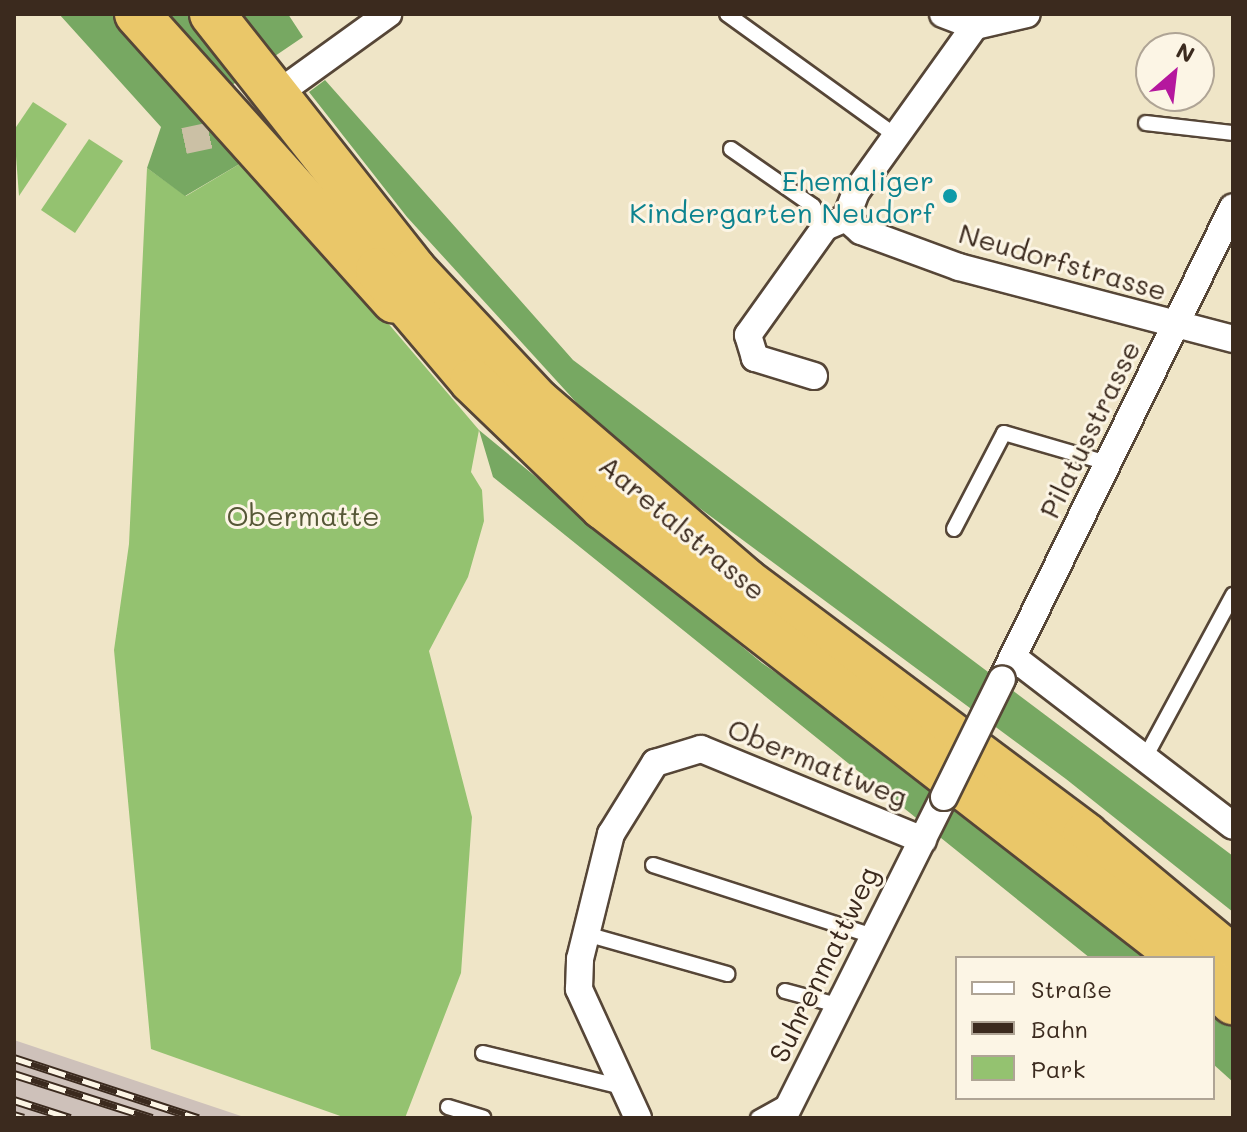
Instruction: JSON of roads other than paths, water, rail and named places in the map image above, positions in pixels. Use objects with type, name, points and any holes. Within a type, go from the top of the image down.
[{"type":"highway","points":[[137,14],[432,339]]},
{"type":"highway","name":"Aaretalstrasse","points":[[182,14],[432,339],[558,466],[668,561],[1180,956]]},
{"type":"highway","name":"Aaretalstrasse","points":[[214,14],[273,75],[414,270],[593,452],[746,581],[1085,835],[1233,958]]},
{"type":"highway","points":[[1215,985],[1233,1002]]},
{"type":"street","points":[[273,75],[388,14]]},
{"type":"street","points":[[943,14],[975,26],[1027,14]]},
{"type":"street","points":[[814,376],[755,358],[747,346],[975,26]]},
{"type":"street","name":"Pilatusstrasse","points":[[1007,668],[1233,207]]},
{"type":"street","name":"Neudorfstrasse","points":[[835,222],[959,267],[1233,339]]},
{"type":"street","points":[[1007,668],[1147,754],[1233,826]]},
{"type":"street","name":"Obermattweg","points":[[638,1118],[579,989],[586,934],[611,834],[665,756],[701,749],[927,833],[1007,668]]},
{"type":"street","name":"Suhrenmattweg","points":[[788,1109],[837,1005],[927,833]]},
{"type":"lane","points":[[727,14],[895,135]]},
{"type":"lane","points":[[1146,123],[1233,133]]},
{"type":"lane","points":[[731,149],[835,222]]},
{"type":"lane","points":[[954,529],[1004,433],[1107,463]]},
{"type":"lane","points":[[1147,754],[1233,595]]},
{"type":"lane","points":[[653,865],[873,936]]},
{"type":"lane","points":[[586,934],[727,974]]},
{"type":"lane","points":[[785,991],[837,1005]]},
{"type":"lane","points":[[483,1053],[622,1087]]},
{"type":"lane","points":[[448,1107],[483,1118]]},
{"type":"lane","points":[[758,1118],[788,1109]]},
{"type":"tunnel","points":[[184,141],[218,134],[285,88]]},
{"type":"railway","points":[[14,1058],[198,1118]]},
{"type":"railway","points":[[14,1074],[152,1118]]},
{"type":"railway","points":[[14,1100],[70,1118]]},
{"type":"railway","points":[[14,1115],[24,1118]]},
{"type":"place","name":"Ehemaliger Kindergarten Neudorf","points":[[950,196]]},
{"type":"park label","name":"Obermatte","points":[[303,515]]}]
